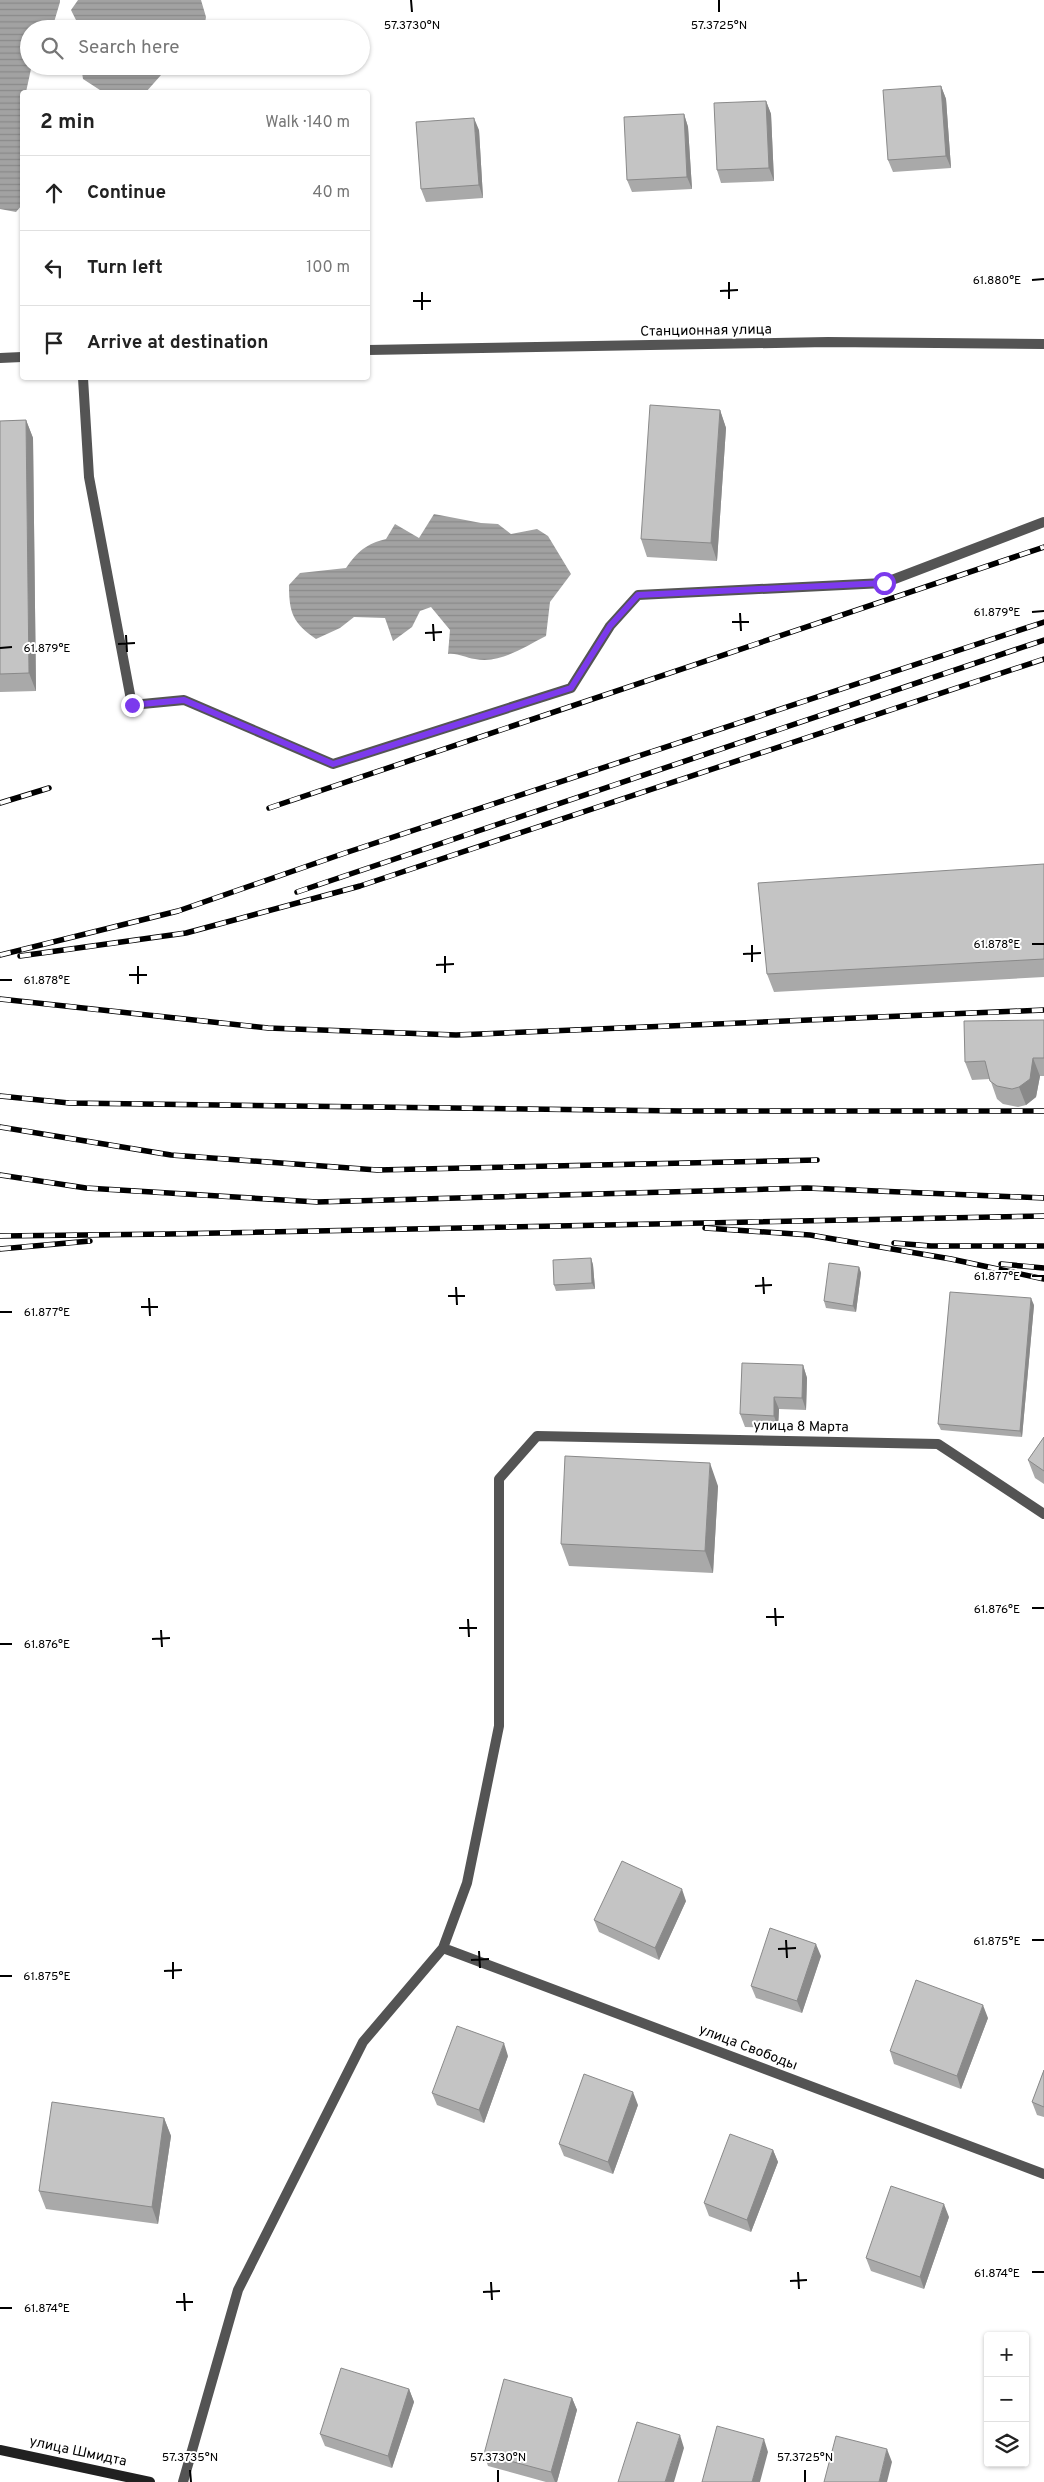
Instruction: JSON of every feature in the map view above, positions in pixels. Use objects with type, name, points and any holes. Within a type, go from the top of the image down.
[{"type":"street","name":"Станционная улица","points":[[370,350],[828,342],[1044,344]]},
{"type":"street","points":[[0,358],[20,357]]},
{"type":"street","points":[[83,380],[89,477],[132,705],[184,700],[333,764],[571,688],[610,626],[638,595],[884,583],[1044,522]]},
{"type":"street","name":"улица 8 Марта","points":[[442,1948],[467,1883],[499,1726],[499,1479],[536,1436],[938,1444],[1044,1514]]},
{"type":"street","points":[[183,2482],[238,2290],[363,2042],[442,1948]]},
{"type":"street","name":"улица Свободы","points":[[442,1948],[1044,2174]]},
{"type":"street","name":"улица Шмидта","points":[[0,2450],[150,2482]]},
{"type":"shaded area","points":[[0,0],[60,0],[55,20],[20,20],[20,75],[30,75],[26,90],[20,90],[20,207],[16,212],[0,209]]},
{"type":"shaded area","points":[[78,0],[201,0],[206,17],[206,20],[76,20],[71,10]]},
{"type":"shaded area","points":[[82,75],[161,75],[148,90],[100,90],[83,79]]},
{"type":"shaded area","points":[[434,514],[481,523],[498,524],[511,534],[537,529],[548,536],[571,574],[550,602],[546,636],[512,654],[485,660],[448,654],[450,630],[431,607],[420,611],[412,627],[393,641],[385,618],[354,617],[340,628],[316,639],[297,622],[291,610],[289,585],[300,573],[346,568],[363,549],[373,543],[386,539],[395,524],[419,538]]},
{"type":"building","points":[[941,86],[946,156],[888,160],[883,90]]},
{"type":"building","points":[[766,101],[769,168],[717,170],[714,103]]},
{"type":"building","points":[[684,114],[687,177],[627,180],[624,117]]},
{"type":"building","points":[[474,118],[479,185],[421,189],[416,122]]},
{"type":"building","points":[[650,405],[720,410],[711,543],[641,539]]},
{"type":"building","points":[[26,420],[29,673],[0,674],[0,421]]},
{"type":"building","points":[[1044,864],[1044,959],[767,974],[758,883]]},
{"type":"building","points":[[1044,1020],[1044,1058],[1033,1058],[1030,1079],[1019,1087],[1012,1089],[997,1086],[990,1081],[985,1061],[965,1062],[964,1021]]},
{"type":"building","points":[[591,1258],[592,1283],[554,1285],[553,1260]]},
{"type":"building","points":[[829,1263],[859,1267],[853,1306],[824,1301]]},
{"type":"building","points":[[950,1292],[1031,1298],[1020,1431],[938,1424]]},
{"type":"building","points":[[742,1363],[803,1365],[802,1398],[774,1397],[774,1416],[740,1414]]},
{"type":"building","points":[[1044,1437],[1044,1471],[1028,1460]]},
{"type":"building","points":[[565,1456],[710,1463],[705,1551],[561,1544]]},
{"type":"building","points":[[622,1861],[682,1889],[655,1948],[594,1920]]},
{"type":"building","points":[[770,1928],[816,1944],[797,2001],[751,1986]]},
{"type":"building","points":[[916,1980],[983,2005],[957,2076],[890,2051]]},
{"type":"building","points":[[457,2026],[504,2043],[479,2110],[432,2093]]},
{"type":"building","points":[[1044,2070],[1044,2107],[1032,2102]]},
{"type":"building","points":[[584,2074],[633,2092],[608,2162],[559,2144]]},
{"type":"building","points":[[52,2102],[164,2118],[152,2207],[39,2191]]},
{"type":"building","points":[[730,2134],[773,2150],[747,2220],[704,2203]]},
{"type":"building","points":[[891,2186],[944,2204],[920,2277],[866,2258]]},
{"type":"building","points":[[341,2368],[409,2389],[388,2456],[320,2434]]},
{"type":"building","points":[[504,2379],[572,2398],[551,2472],[484,2454]]},
{"type":"building","points":[[637,2422],[680,2435],[665,2482],[618,2482]]},
{"type":"building","points":[[717,2426],[764,2439],[752,2482],[702,2482]]},
{"type":"building","points":[[836,2436],[887,2449],[879,2482],[824,2482]]},
{"type":"railway","points":[[269,808],[1044,547]]},
{"type":"railway","points":[[0,955],[178,911],[345,853],[1044,622]]},
{"type":"railway","points":[[297,892],[1044,640]]},
{"type":"railway","points":[[20,956],[186,933],[360,886],[1044,659]]},
{"type":"railway","points":[[0,803],[49,788]]},
{"type":"railway","points":[[0,999],[268,1028],[456,1035],[1044,1010]]},
{"type":"railway","points":[[0,1096],[69,1103],[682,1111],[1044,1111]]},
{"type":"railway","points":[[0,1127],[171,1155],[377,1170],[817,1160]]},
{"type":"railway","points":[[0,1175],[86,1188],[317,1202],[807,1188],[1044,1198]]},
{"type":"railway","points":[[0,1236],[1044,1216]]},
{"type":"railway","points":[[705,1228],[810,1235],[951,1259],[1044,1279]]},
{"type":"railway","points":[[0,1249],[90,1241]]},
{"type":"railway","points":[[894,1243],[931,1246],[1044,1246]]},
{"type":"railway","points":[[1001,1264],[1044,1268]]},
{"type":"route","points":[[132,705],[184,700],[333,764],[571,688],[610,626],[638,595],[884,583]]}]
